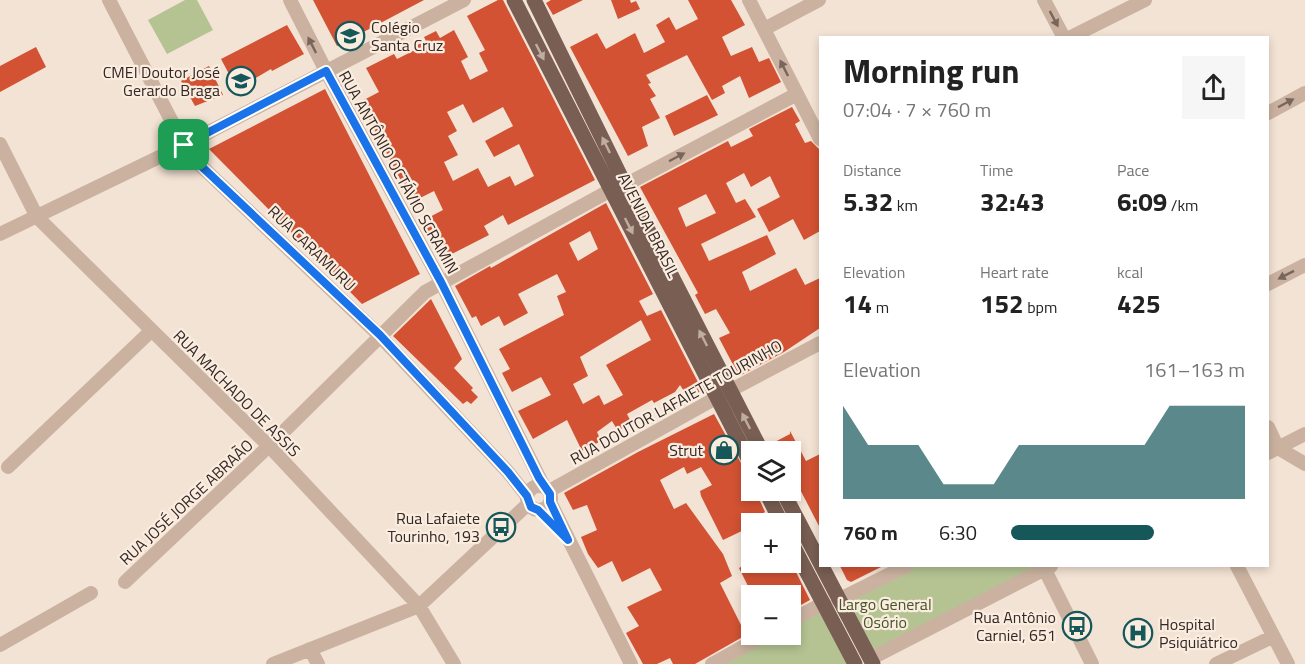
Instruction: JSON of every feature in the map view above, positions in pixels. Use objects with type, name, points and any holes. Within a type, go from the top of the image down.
[{"type":"main road","name":"AVENIDA BRASIL","points":[[514,0],[756,441]]},
{"type":"main road","name":"AVENIDA BRASIL","points":[[534,0],[618,188],[716,398],[741,445]]},
{"type":"main road","points":[[787,501],[831,601]]},
{"type":"main road","points":[[801,556],[831,601],[866,662]]},
{"type":"street","name":"RUA CARAMURU","points":[[109,0],[184,145],[199,164],[380,335],[508,472],[531,503]]},
{"type":"street","name":"RUA ANTÔNIO OCTÁVIO SCRAMIN","points":[[290,0],[441,282],[548,493],[568,540],[631,664]]},
{"type":"street","points":[[0,234],[184,145],[464,0]]},
{"type":"street","points":[[749,0],[819,137]]},
{"type":"street","points":[[764,30],[819,0]]},
{"type":"street","points":[[1044,0],[1065,36]]},
{"type":"street","points":[[1070,36],[1145,0]]},
{"type":"street","points":[[1269,112],[1305,93]]},
{"type":"street","name":"RUA JOSÉ JORGE ABRAÃO","points":[[125,582],[269,446],[425,292],[797,94]]},
{"type":"street","name":"RUA MACHADO DE ASSIS","points":[[0,144],[37,216],[269,446],[419,606],[454,664]]},
{"type":"street","points":[[1269,283],[1305,265]]},
{"type":"street","points":[[8,467],[151,331]]},
{"type":"street","name":"RUA DOUTOR LAFAIETE TOURINHO","points":[[548,493],[730,390],[819,344]]},
{"type":"street","points":[[1269,432],[1273,451]]},
{"type":"street","points":[[1273,451],[1305,434]]},
{"type":"street","points":[[1273,451],[1305,464]]},
{"type":"street","points":[[273,664],[419,606],[531,503],[534,487],[548,493],[545,508],[531,503]]},
{"type":"street","name":"RUA ANTÔNIO OCTÁVIO SCRAMIN","points":[[531,503],[568,540]]},
{"type":"street","points":[[801,616],[904,567]]},
{"type":"street","points":[[866,662],[1046,567],[1092,664]]},
{"type":"street","points":[[1237,567],[1288,664]]},
{"type":"street","points":[[0,645],[91,593]]},
{"type":"street","points":[[1216,664],[1272,637]]},
{"type":"street","points":[[712,664],[746,645]]},
{"type":"street","points":[[310,649],[318,664]]},
{"type":"green space","points":[[185,0],[197,0],[213,30],[167,54],[148,20]]},
{"type":"green space","name":"Largo General Osório","points":[[904,567],[1041,567],[870,659],[838,600]]},
{"type":"green space","points":[[824,603],[855,664],[712,664],[747,645],[801,645],[801,616]]},
{"type":"building","points":[[313,0],[424,0],[337,46]]},
{"type":"building","points":[[498,0],[503,0],[595,180],[508,225],[503,215],[484,226],[489,235],[442,259],[422,221],[443,210],[434,191],[412,202],[360,102],[379,92],[366,68],[394,54],[397,59],[417,49],[415,46],[426,41],[424,37],[436,31],[440,38],[454,30],[468,57],[461,61],[470,80],[488,71],[479,53],[485,50],[467,16]],"holes":[[[463,104],[473,123],[503,107],[513,126],[485,141],[494,157],[519,144],[534,176],[515,186],[510,176],[488,187],[478,168],[453,181],[444,162],[458,155],[448,136],[457,131],[447,112]]]},
{"type":"building","points":[[551,0],[583,0],[553,15],[546,3]]},
{"type":"building","points":[[611,0],[630,0],[631,3],[636,1],[640,9],[618,19]]},
{"type":"building","points":[[688,0],[731,0],[745,25],[722,37],[731,56],[752,47],[759,62],[769,58],[781,82],[749,98],[740,76],[722,86],[725,93],[712,100],[687,55],[646,75],[651,83],[648,84],[656,96],[650,99],[660,118],[642,127],[648,146],[628,156],[570,47],[597,33],[606,49],[635,33],[644,53],[665,42],[656,25],[669,17],[676,30],[698,19]]},
{"type":"building","points":[[287,25],[304,54],[272,71],[271,69],[237,89],[221,59]]},
{"type":"building","points":[[36,47],[46,67],[0,92],[0,66]]},
{"type":"building","points":[[209,66],[223,95],[195,106],[181,81]]},
{"type":"building","points":[[325,89],[420,274],[362,304],[209,149]]},
{"type":"building","points":[[707,95],[718,115],[674,136],[665,116]]},
{"type":"building","points":[[792,107],[800,121],[795,124],[805,143],[811,141],[819,149],[819,232],[804,240],[793,219],[769,232],[757,209],[780,197],[770,176],[751,187],[744,173],[726,183],[736,203],[745,199],[756,217],[701,244],[709,261],[767,235],[776,254],[742,272],[750,291],[796,268],[805,285],[819,278],[819,329],[784,352],[739,376],[719,338],[730,333],[716,309],[705,314],[695,295],[698,293],[640,187],[728,141],[731,147],[753,136],[749,129]],"holes":[[[706,194],[716,213],[686,227],[678,208]]]},
{"type":"building","points":[[606,203],[653,294],[639,301],[647,316],[661,310],[702,390],[689,399],[680,385],[675,392],[654,403],[652,400],[627,414],[631,422],[618,431],[612,421],[597,432],[601,441],[582,451],[567,420],[533,439],[518,411],[551,395],[541,377],[512,392],[502,373],[510,369],[499,349],[564,315],[557,296],[566,292],[557,274],[518,294],[528,313],[504,326],[499,316],[481,326],[476,316],[472,318],[455,286],[490,266],[491,268]],"holes":[[[590,231],[598,249],[578,261],[569,243]],[[641,320],[651,340],[606,365],[623,395],[604,405],[599,395],[583,404],[573,384],[588,376],[580,357]]]},
{"type":"building","points":[[431,299],[462,359],[454,368],[473,388],[471,390],[478,397],[471,404],[467,401],[463,404],[393,336]]},
{"type":"building","points":[[714,414],[741,463],[741,501],[760,501],[765,512],[741,513],[741,531],[723,540],[701,496],[700,491],[712,485],[701,467],[687,474],[684,467],[660,480],[674,509],[686,503],[723,554],[732,576],[720,583],[741,625],[741,638],[695,664],[673,664],[670,658],[657,664],[643,664],[626,633],[639,626],[627,607],[662,590],[650,568],[622,582],[612,561],[598,568],[588,554],[581,537],[597,530],[587,505],[573,510],[564,493]]},
{"type":"building","points":[[790,431],[795,441],[777,441],[790,434]]},
{"type":"building","points":[[801,452],[806,461],[819,454],[819,526],[801,491]]},
{"type":"building","points":[[840,567],[881,567],[851,582],[847,580]]},
{"type":"building","points":[[742,573],[796,573],[810,600],[801,605],[801,585],[748,585]]},
{"type":"place","name":"Colégio Santa Cruz","points":[[350,36]]},
{"type":"place","name":"CMEI Doutor José Gerardo Braga","points":[[241,81]]},
{"type":"place","name":"Strut","points":[[724,450]]},
{"type":"place","name":"Rua Lafaiete Tourinho, 193","points":[[501,527]]},
{"type":"place","name":"Rua Antônio Carniel, 651","points":[[1077,626]]},
{"type":"place","name":"Hospital Psiquiátrico","points":[[1138,633]]},
{"type":"route","points":[[326,71],[441,282],[539,478],[549,491],[550,502],[568,540],[538,510],[528,504],[527,496],[508,472],[380,335],[199,164],[184,145],[326,71]]}]
